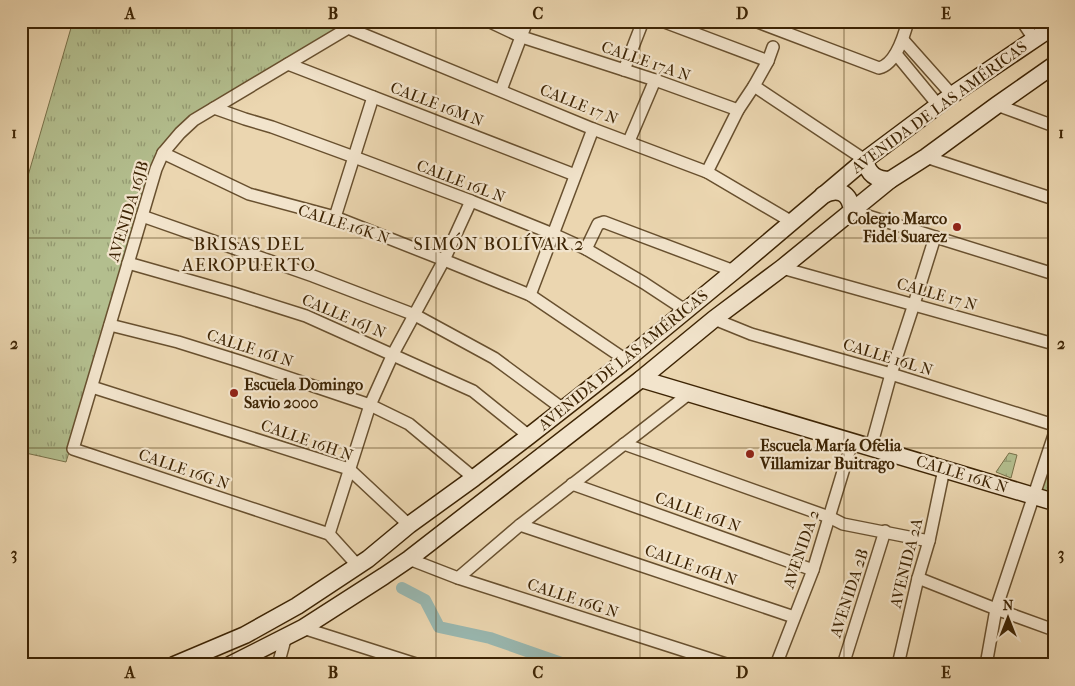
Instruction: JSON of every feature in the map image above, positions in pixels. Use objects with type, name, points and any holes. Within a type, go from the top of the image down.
[{"type":"main road","name":"AVENIDA DE LAS AMÉRICAS","points":[[174,665],[245,635],[297,606],[363,562],[626,360],[864,160],[945,100],[1054,26]]},
{"type":"main road","name":"AVENIDA DE LAS AMÉRICAS","points":[[230,665],[303,628],[409,559],[641,379],[714,319],[782,268],[890,180],[926,157],[1054,65]]},
{"type":"main road","points":[[864,160],[866,167],[876,178],[890,180]]},
{"type":"main road","points":[[823,195],[831,191],[839,192],[846,196],[851,203],[852,211]]},
{"type":"main road","name":"CALLE 16K N","points":[[641,379],[1054,502]]},
{"type":"main road","points":[[392,538],[392,546],[396,553],[409,559]]},
{"type":"main road","points":[[363,562],[374,560],[380,563],[384,569],[384,576]]},
{"type":"street","name":"AVENIDA 16JB","points":[[74,449],[156,169],[163,153],[194,120],[360,21]]},
{"type":"street","name":"CALLE 17A N","points":[[488,21],[522,37],[655,80],[738,110]]},
{"type":"street","points":[[500,90],[527,21]]},
{"type":"street","points":[[624,70],[643,21]]},
{"type":"street","points":[[662,21],[768,61]]},
{"type":"street","points":[[755,21],[778,35],[879,68],[883,67],[896,54],[903,40],[908,21]]},
{"type":"street","points":[[1022,21],[1034,39]]},
{"type":"street","name":"CALLE 17 N","points":[[348,28],[593,129],[707,172],[792,222]]},
{"type":"street","points":[[707,172],[738,110],[768,61],[778,35]]},
{"type":"street","points":[[903,40],[945,100]]},
{"type":"street","points":[[896,54],[945,100]]},
{"type":"street","name":"CALLE 16M N","points":[[288,64],[575,175]]},
{"type":"street","points":[[629,141],[655,80]]},
{"type":"street","points":[[754,86],[864,160]]},
{"type":"street","points":[[335,217],[373,97]]},
{"type":"street","points":[[997,105],[1054,126]]},
{"type":"street","name":"CALLE 16L N","points":[[214,108],[354,157],[553,234],[586,249],[685,310]]},
{"type":"street","points":[[530,295],[593,129]]},
{"type":"street","name":"CALLE 16K N","points":[[163,153],[249,194],[335,217],[530,295],[626,360]]},
{"type":"street","points":[[926,157],[1054,198]]},
{"type":"street","points":[[329,534],[370,405],[393,354],[444,260],[471,201]]},
{"type":"street","points":[[852,211],[1054,274]]},
{"type":"street","points":[[142,216],[312,276],[415,315],[494,358],[563,409]]},
{"type":"street","points":[[586,249],[598,224],[604,222],[734,270]]},
{"type":"street","points":[[871,447],[891,374],[935,236]]},
{"type":"street","name":"CALLE 16J N","points":[[128,263],[306,316],[473,391],[529,436]]},
{"type":"street","name":"CALLE 17 N","points":[[782,268],[1054,344]]},
{"type":"street","name":"CALLE 16L N","points":[[714,319],[751,334],[891,374],[1054,424]]},
{"type":"street","name":"CALLE 16I N","points":[[110,325],[178,342],[370,405],[409,424],[474,478]]},
{"type":"street","name":"CALLE 16H N","points":[[92,387],[349,469],[409,525]]},
{"type":"street","points":[[458,578],[520,525],[690,394]]},
{"type":"street","points":[[986,665],[996,609],[1054,434]]},
{"type":"street","name":"AVENIDA 2","points":[[776,665],[813,570],[852,442]]},
{"type":"street","points":[[624,444],[829,517],[843,524],[929,541]]},
{"type":"street","name":"CALLE 16G N","points":[[74,449],[329,534],[363,562]]},
{"type":"street","name":"AVENIDA 2A","points":[[898,665],[918,578],[929,541],[944,469]]},
{"type":"street","name":"CALLE 16I N","points":[[572,484],[813,570]]},
{"type":"street","name":"CALLE 16H N","points":[[520,525],[794,617]]},
{"type":"street","name":"AVENIDA 2B","points":[[843,665],[885,531]]},
{"type":"street","name":"CALLE 16G N","points":[[409,559],[458,578],[729,665]]},
{"type":"street","points":[[918,578],[1054,630]]},
{"type":"street","points":[[303,628],[397,662],[419,665]]},
{"type":"street","points":[[278,665],[286,636]]},
{"type":"green space","points":[[73,21],[351,21],[190,121],[161,152],[66,462],[21,452],[21,282],[25,186]]},
{"type":"green space","points":[[1009,453],[1017,455],[1011,478],[996,472]]},
{"type":"green space","points":[[1050,466],[1054,467],[1054,495],[1039,491]]},
{"type":"waterway","points":[[402,588],[425,600],[439,627],[490,638],[567,665]]},
{"type":"place","name":"Colegio Marco Fidel Suarez","points":[[957,227]]},
{"type":"place","name":"Escuela Domingo Savio 2000","points":[[234,393]]},
{"type":"place","name":"Escuela María Ofelia Villamizar Buitrago","points":[[750,454]]},
{"type":"district","name":"SIMÓN BOLÍVAR 2","points":[[499,244]]},
{"type":"district","name":"BRISAS DEL AEROPUERTO","points":[[249,254]]}]
